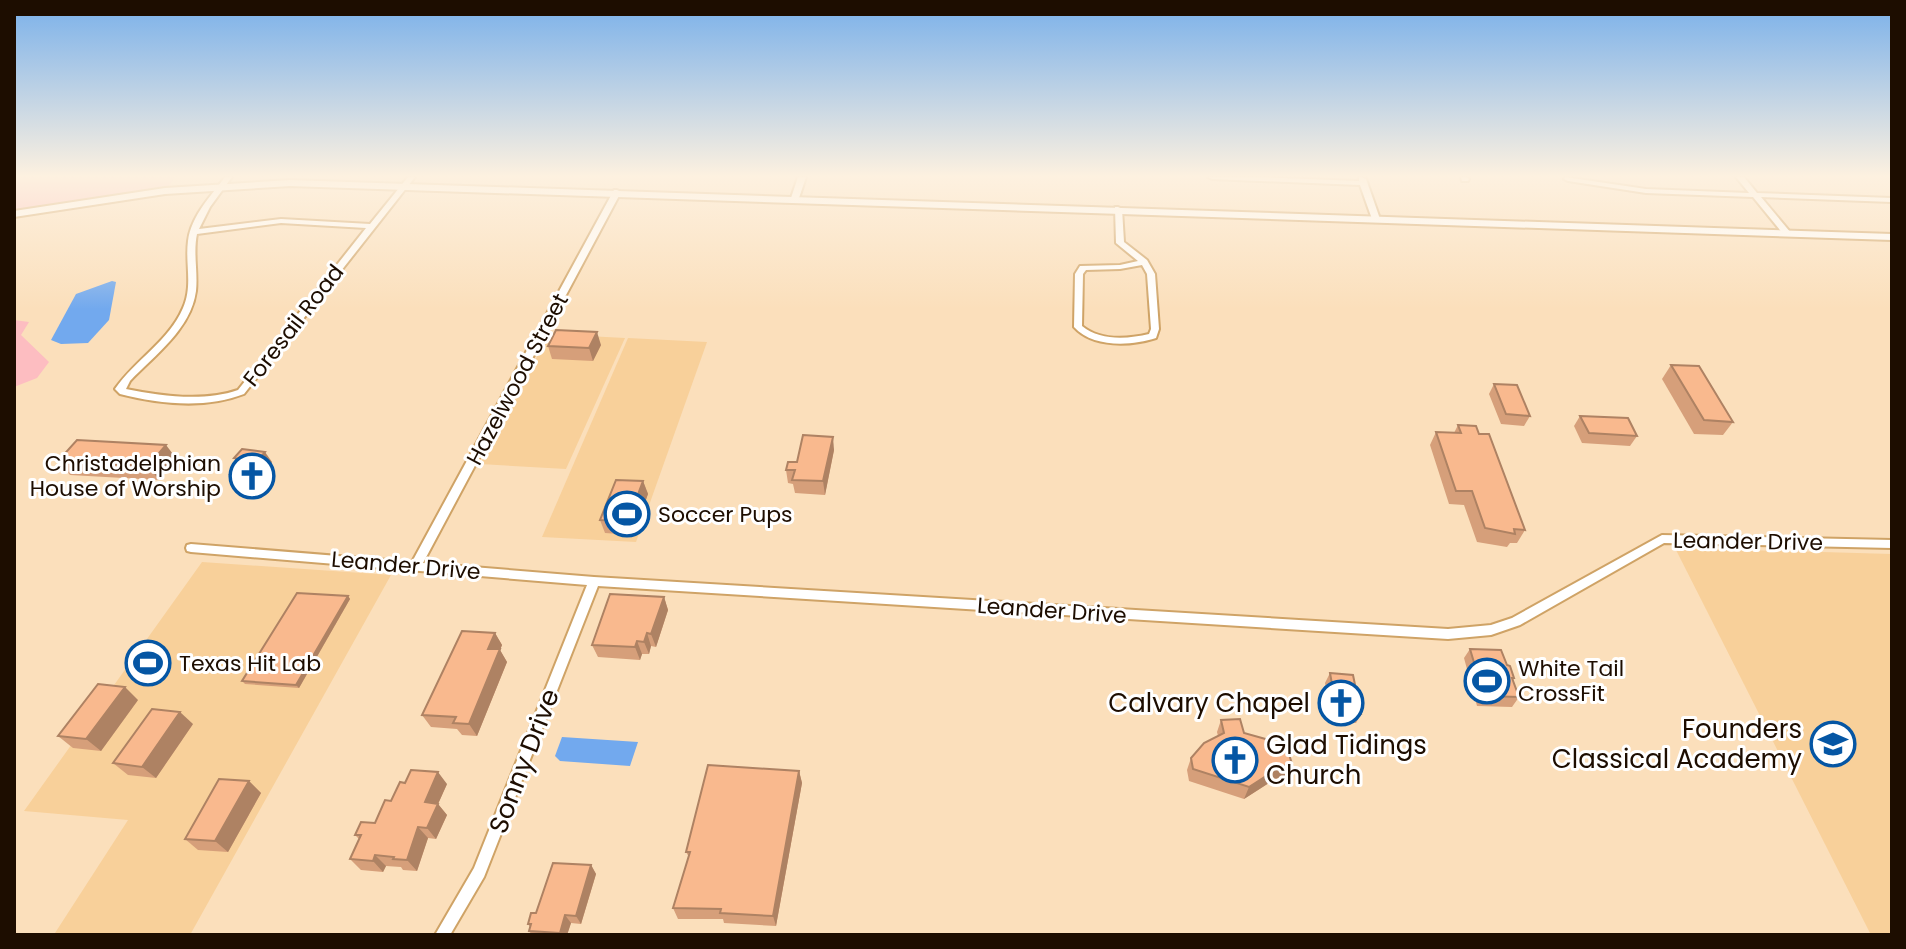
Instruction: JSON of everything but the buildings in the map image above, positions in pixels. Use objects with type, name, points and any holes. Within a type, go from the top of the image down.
[{"type":"street","points":[[195,232],[201,221]]},
{"type":"street","points":[[195,232],[279,221]]},
{"type":"street","points":[[286,221],[371,226]]},
{"type":"street","name":"Foresail Road","points":[[195,232],[193,290],[188,308],[178,324],[120,389],[131,394],[206,399],[233,397],[247,386],[375,221]]},
{"type":"street","name":"Hazelwood Street","points":[[416,565],[601,221]]},
{"type":"street","points":[[1119,221],[1120,243],[1144,262],[1151,274],[1153,336],[1144,340],[1091,337],[1082,333],[1078,327],[1079,274],[1083,268],[1120,267],[1144,262]]},
{"type":"street","points":[[1443,221],[1892,237]]},
{"type":"street","points":[[1777,221],[1787,233]]},
{"type":"street","name":"Leander Drive","points":[[191,548],[594,581],[1463,633],[1491,630],[1516,622],[1662,539],[1892,544]]},
{"type":"street","name":"Sonny Drive","points":[[442,935],[479,872],[594,581]]},
{"type":"shaded area","points":[[14,320],[29,322],[21,335],[49,362],[37,378],[14,387]]},
{"type":"shaded area","points":[[549,334],[625,338],[566,469],[480,464]]},
{"type":"shaded area","points":[[628,338],[707,342],[636,542],[542,537]]},
{"type":"shaded area","name":"Founders Classical Academy","points":[[1675,548],[1892,554],[1892,935],[1871,935]]},
{"type":"shaded area","points":[[202,562],[391,575],[190,935],[55,933],[128,820],[24,811]]},
{"type":"water","points":[[116,282],[109,320],[88,343],[61,344],[51,340],[76,294]]},
{"type":"water","points":[[562,737],[638,742],[630,766],[560,761],[555,756]]},
{"type":"place","name":"Christadelphian House of Worship","points":[[252,476]]},
{"type":"place","name":"Soccer Pups","points":[[627,514]]},
{"type":"place","name":"Texas Hit Lab","points":[[148,663]]},
{"type":"place","name":"White Tail CrossFit","points":[[1487,681]]},
{"type":"place","name":"Calvary Chapel","points":[[1341,703]]},
{"type":"place","name":"Founders Classical Academy","points":[[1833,744]]},
{"type":"place","name":"Glad Tidings Church","points":[[1235,760]]}]
